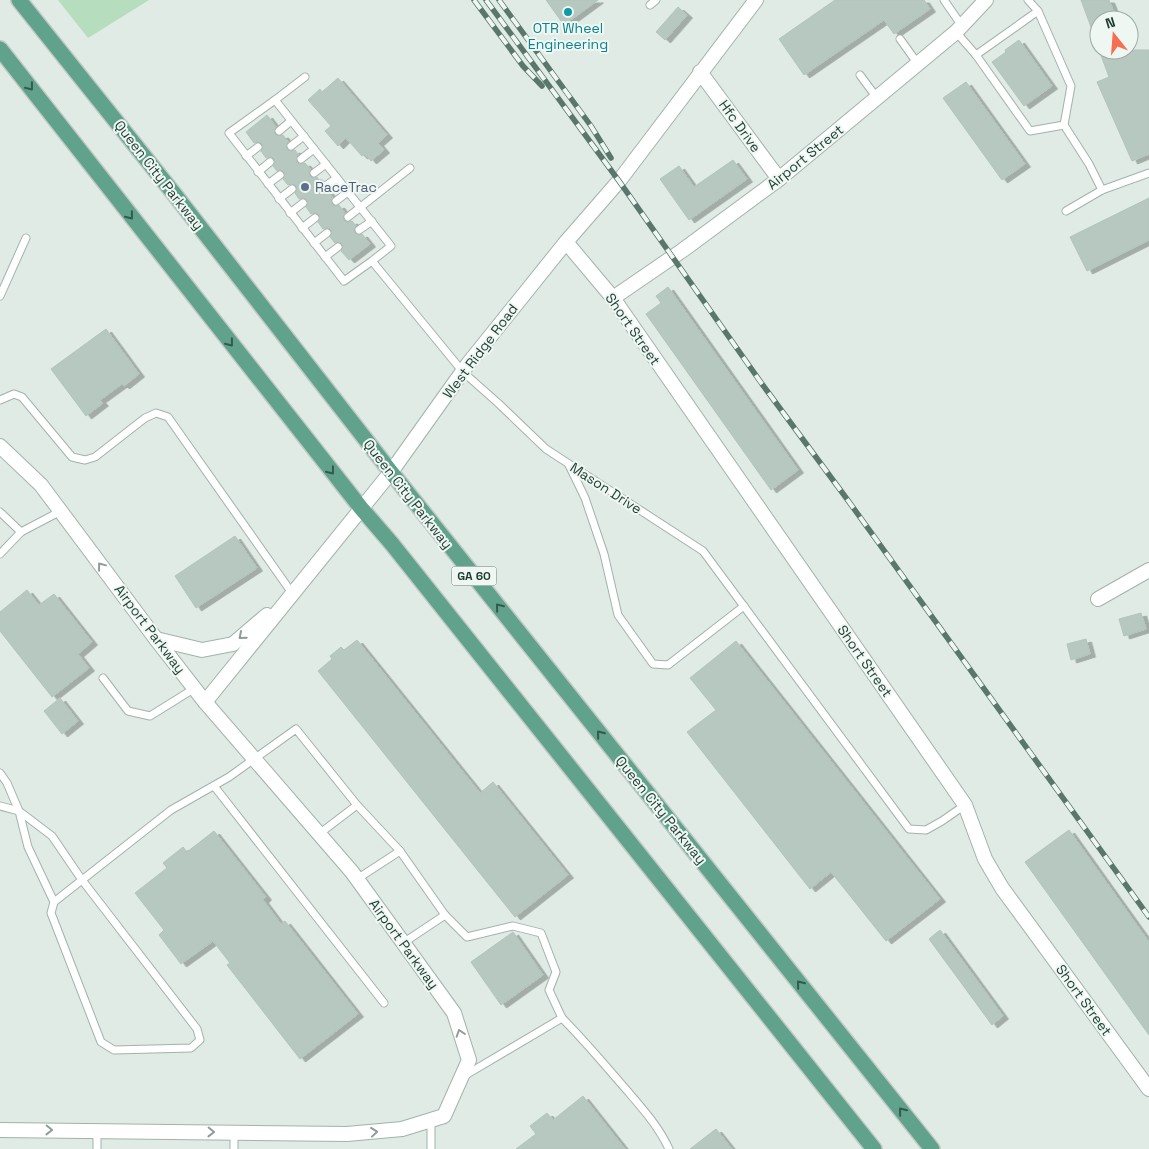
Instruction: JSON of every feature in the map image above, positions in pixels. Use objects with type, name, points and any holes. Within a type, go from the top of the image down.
[{"type":"main road","name":"Queen City Parkway","points":[[19,0],[175,195],[390,472],[932,1149]]},
{"type":"main road","points":[[0,49],[361,508],[392,544],[874,1149]]},
{"type":"street","name":"West Ridge Road","points":[[205,702],[390,472],[463,372],[566,242],[619,180],[756,0]]},
{"type":"street","name":"Airport Street","points":[[613,298],[684,250],[780,179],[959,29],[986,0]]},
{"type":"street","name":"Hfc Drive","points":[[700,72],[780,179]]},
{"type":"street","name":"Short Street","points":[[566,242],[613,298],[965,805],[985,859],[1002,888],[1149,1089]]},
{"type":"street","name":"Airport Parkway","points":[[0,446],[41,485],[205,702],[357,879],[454,1013],[469,1060],[444,1116],[402,1129],[348,1134],[0,1130]]},
{"type":"street","points":[[1098,599],[1149,570]]},
{"type":"street","points":[[156,639],[202,650],[233,644],[292,593]]},
{"type":"lane","points":[[944,0],[959,29],[976,55],[1030,131],[1064,126]]},
{"type":"lane","points":[[1028,0],[1038,11],[1071,86],[1064,126],[1089,164],[1102,190]]},
{"type":"lane","points":[[976,55],[1038,11]]},
{"type":"lane","points":[[900,39],[918,64]]},
{"type":"lane","points":[[860,75],[877,98]]},
{"type":"lane","points":[[275,100],[391,246],[344,281],[228,133],[305,77]]},
{"type":"lane","points":[[279,131],[291,121]]},
{"type":"lane","points":[[292,146],[304,136]]},
{"type":"lane","points":[[246,156],[258,147]]},
{"type":"lane","points":[[301,158],[314,149]]},
{"type":"lane","points":[[258,172],[270,162]]},
{"type":"lane","points":[[314,173],[326,164]]},
{"type":"lane","points":[[348,217],[410,168]]},
{"type":"lane","points":[[1066,211],[1102,190],[1149,173]]},
{"type":"lane","points":[[268,184],[280,175]]},
{"type":"lane","points":[[324,187],[336,178]]},
{"type":"lane","points":[[279,199],[292,190]]},
{"type":"lane","points":[[336,201],[348,192]]},
{"type":"lane","points":[[290,213],[303,203]]},
{"type":"lane","points":[[302,228],[314,218]]},
{"type":"lane","points":[[359,230],[372,221]]},
{"type":"lane","points":[[314,243],[327,233]]},
{"type":"lane","points":[[0,296],[26,238]]},
{"type":"lane","points":[[325,257],[338,247]]},
{"type":"lane","name":"Mason Drive","points":[[372,261],[463,372],[546,449],[703,551],[909,829],[926,830],[965,805]]},
{"type":"lane","points":[[0,400],[14,394],[22,397],[72,456],[85,460],[96,457],[145,418],[156,413],[168,417],[292,593]]},
{"type":"lane","points":[[568,464],[585,498],[604,554],[618,615],[653,664],[668,665],[744,606]]},
{"type":"lane","points":[[0,512],[20,532]]},
{"type":"lane","points":[[0,554],[20,532],[61,512]]},
{"type":"lane","points":[[103,678],[128,711],[150,716],[194,688]]},
{"type":"lane","points":[[0,806],[19,810],[52,836],[82,880],[197,1028],[200,1040],[191,1048],[114,1050],[102,1042],[51,913],[54,902],[82,880],[171,810],[229,777],[296,729],[357,805],[400,851],[445,915],[467,937],[513,926],[541,933],[556,972],[549,990],[562,1018],[585,1041],[639,1104],[661,1132],[669,1149]]},
{"type":"lane","points":[[0,773],[8,783],[19,810],[28,846],[54,902]]},
{"type":"lane","points":[[214,786],[384,1004]]},
{"type":"lane","points":[[319,834],[357,805]]},
{"type":"lane","points":[[357,879],[400,851]]},
{"type":"lane","points":[[403,943],[445,915]]},
{"type":"lane","points":[[461,1077],[562,1018]]},
{"type":"lane","points":[[431,1120],[431,1149]]},
{"type":"lane","points":[[97,1131],[97,1149]]},
{"type":"lane","points":[[234,1133],[234,1149]]},
{"type":"green space","points":[[58,0],[149,0],[88,38]]},
{"type":"building","name":"OTR Wheel Engineering","points":[[546,0],[598,0],[564,25]]},
{"type":"building","points":[[835,0],[924,0],[930,9],[894,34],[884,20],[804,75],[779,39]]},
{"type":"building","points":[[1081,0],[1109,0],[1113,10],[1089,10],[1089,22]]},
{"type":"building","points":[[678,7],[687,15],[665,40],[656,32]]},
{"type":"building","points":[[1019,40],[1052,86],[1024,106],[992,62]]},
{"type":"building","points":[[1139,50],[1149,50],[1149,154],[1132,161],[1097,82],[1109,77],[1103,60],[1139,60]]},
{"type":"building","points":[[338,78],[387,135],[378,143],[384,150],[371,161],[365,154],[362,156],[346,138],[338,146],[325,131],[331,126],[308,100],[320,89],[322,92]]},
{"type":"building","points":[[966,82],[1025,164],[1002,180],[943,98]]},
{"type":"building","points":[[267,115],[276,127],[274,130],[275,134],[278,136],[283,135],[288,142],[287,150],[295,150],[298,154],[296,157],[297,163],[305,163],[310,169],[310,177],[317,177],[321,183],[320,190],[328,191],[332,197],[332,205],[339,205],[345,213],[344,221],[352,221],[356,226],[355,233],[362,234],[370,244],[349,260],[341,251],[342,243],[335,243],[330,237],[331,229],[323,229],[318,222],[319,214],[311,214],[306,207],[307,199],[299,199],[295,193],[296,185],[288,185],[283,179],[284,171],[277,171],[273,166],[275,163],[274,159],[271,157],[266,158],[261,151],[262,143],[254,143],[246,132]]},
{"type":"building","points":[[733,160],[747,179],[689,220],[660,179],[679,166],[694,187]]},
{"type":"building","points":[[1149,198],[1149,240],[1087,271],[1070,237]]},
{"type":"building","points":[[668,287],[798,470],[771,490],[646,314],[661,303],[656,296]]},
{"type":"building","points":[[106,329],[139,374],[124,386],[122,384],[100,400],[103,403],[86,416],[51,369]]},
{"type":"building","points":[[235,536],[257,568],[196,608],[175,576]]},
{"type":"building","points":[[27,590],[39,605],[54,594],[92,642],[78,654],[89,668],[52,697],[0,631],[0,612]]},
{"type":"building","points":[[1141,613],[1146,629],[1124,636],[1119,619]]},
{"type":"building","points":[[1086,639],[1090,654],[1071,660],[1067,644]]},
{"type":"building","points":[[357,640],[480,793],[493,782],[568,875],[515,917],[318,671],[332,659],[330,656],[341,647],[344,650]]},
{"type":"building","points":[[736,641],[940,899],[886,941],[831,872],[810,889],[687,732],[716,710],[690,678]]},
{"type":"building","points":[[60,698],[78,721],[62,734],[44,711]]},
{"type":"building","points":[[1069,830],[1149,942],[1149,1035],[1025,862]]},
{"type":"building","points":[[214,831],[266,897],[263,900],[281,924],[285,921],[358,1014],[300,1059],[227,965],[230,963],[213,941],[181,964],[159,935],[164,930],[135,893],[167,868],[163,863],[183,847],[187,852]]},
{"type":"building","points":[[940,930],[1003,1016],[992,1025],[929,939]]},
{"type":"building","points":[[513,932],[543,975],[501,1005],[471,962]]},
{"type":"building","points":[[583,1096],[625,1149],[516,1149],[536,1134],[530,1126],[547,1113],[553,1120]]},
{"type":"building","points":[[716,1129],[732,1149],[690,1149]]},
{"type":"railway","points":[[474,0],[523,66],[542,86]]},
{"type":"railway","points":[[486,0],[619,181],[762,384],[1149,917]]},
{"type":"railway","points":[[499,0],[591,126],[611,158]]},
{"type":"place","name":"OTR Wheel Engineering","points":[[568,12]]},
{"type":"place","name":"RaceTrac","points":[[305,187]]}]
